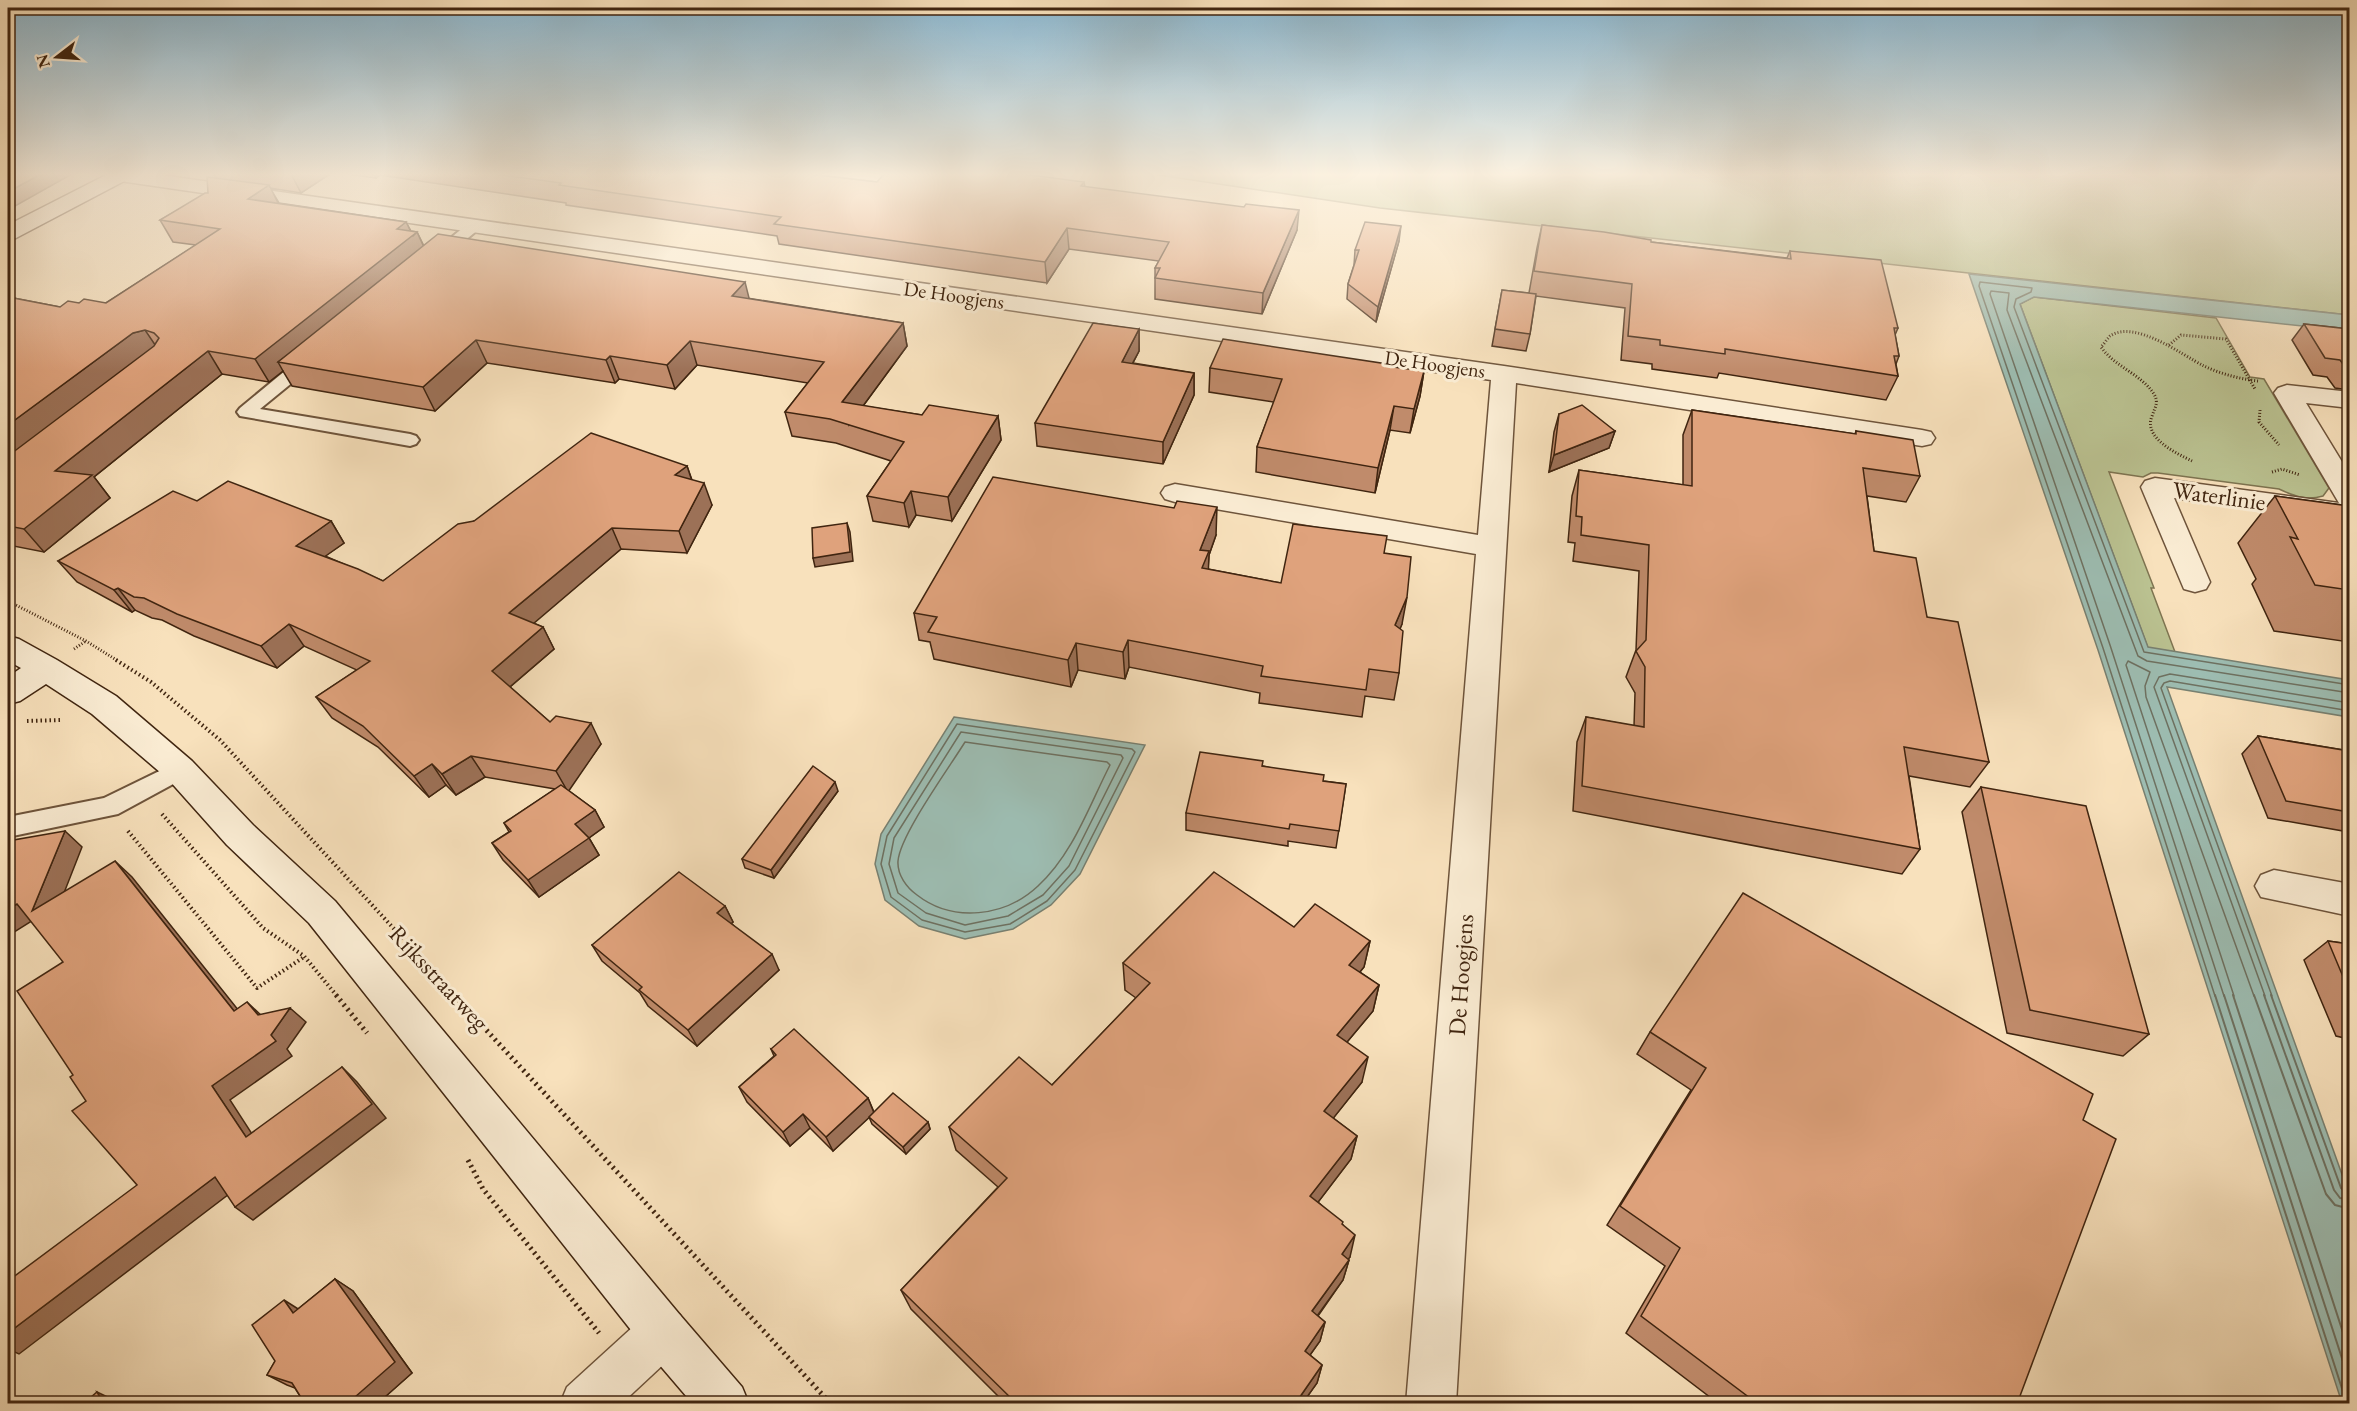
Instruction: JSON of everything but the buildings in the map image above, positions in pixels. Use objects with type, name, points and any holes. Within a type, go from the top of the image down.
[{"type":"street","name":"De Hoogjens","points":[[570,240],[1504,374],[1922,438]]},
{"type":"street","name":"De Hoogjens","points":[[1431,1404],[1504,374]]},
{"type":"street","points":[[2287,393],[2349,400]]},
{"type":"street","points":[[2287,393],[2345,492]]},
{"type":"street","name":"Waterlinie","points":[[2195,582],[2155,487],[2349,514]]},
{"type":"street","points":[[1175,493],[1491,547]]},
{"type":"street","name":"Rijksstraatweg","points":[[8,647],[104,705],[180,770],[240,835],[322,912],[663,1332],[725,1404]]},
{"type":"street","points":[[8,692],[46,668]]},
{"type":"street","points":[[2274,886],[2349,900]]},
{"type":"street","points":[[584,1404],[663,1332]]},
{"type":"lane","points":[[429,263],[457,240]]},
{"type":"lane","points":[[319,352],[246,412],[410,440]]},
{"type":"lane","points":[[8,827],[109,807],[180,770]]},
{"type":"path","points":[[2195,462],[2167,447],[2150,428],[2149,420],[2157,404],[2155,396],[2139,378],[2107,357],[2101,347],[2106,338],[2123,332],[2137,333],[2169,345],[2204,366],[2228,375],[2272,383],[2287,393]]},
{"type":"path","points":[[2169,345],[2181,335],[2226,339],[2259,396]]},
{"type":"path","points":[[2262,403],[2259,422],[2285,450]]},
{"type":"path","points":[[2282,469],[2286,464]]},
{"type":"path","points":[[2262,474],[2282,469],[2345,492]]},
{"type":"path","name":"Rijksstraatweg","points":[[8,601],[86,641],[151,682],[220,740],[831,1404]]},
{"type":"path","points":[[23,722],[65,720]]},
{"type":"path","points":[[141,790],[264,928],[304,957],[371,1038]]},
{"type":"path","points":[[109,807],[257,988],[304,957]]},
{"type":"path","points":[[463,1150],[483,1190],[626,1366]]},
{"type":"green space","points":[[1668,240],[2349,240],[2349,315]]},
{"type":"green space","points":[[2034,297],[2216,318],[2250,377],[2264,379],[2329,488],[2323,496],[2306,498],[2279,489],[2158,473],[2151,473],[2143,477],[2109,472],[2154,588],[2151,588],[2175,652],[2148,648],[2020,304]]},
{"type":"water","points":[[1969,274],[2349,315],[2349,331],[2034,297],[2020,304],[2148,647],[2349,680],[2349,717],[2167,687],[2349,1194],[2349,1403],[2342,1403],[2098,650]]},
{"type":"water","points":[[954,717],[1145,745],[1080,874],[1051,905],[1013,929],[965,939],[919,926],[885,900],[875,864],[881,834]]}]
